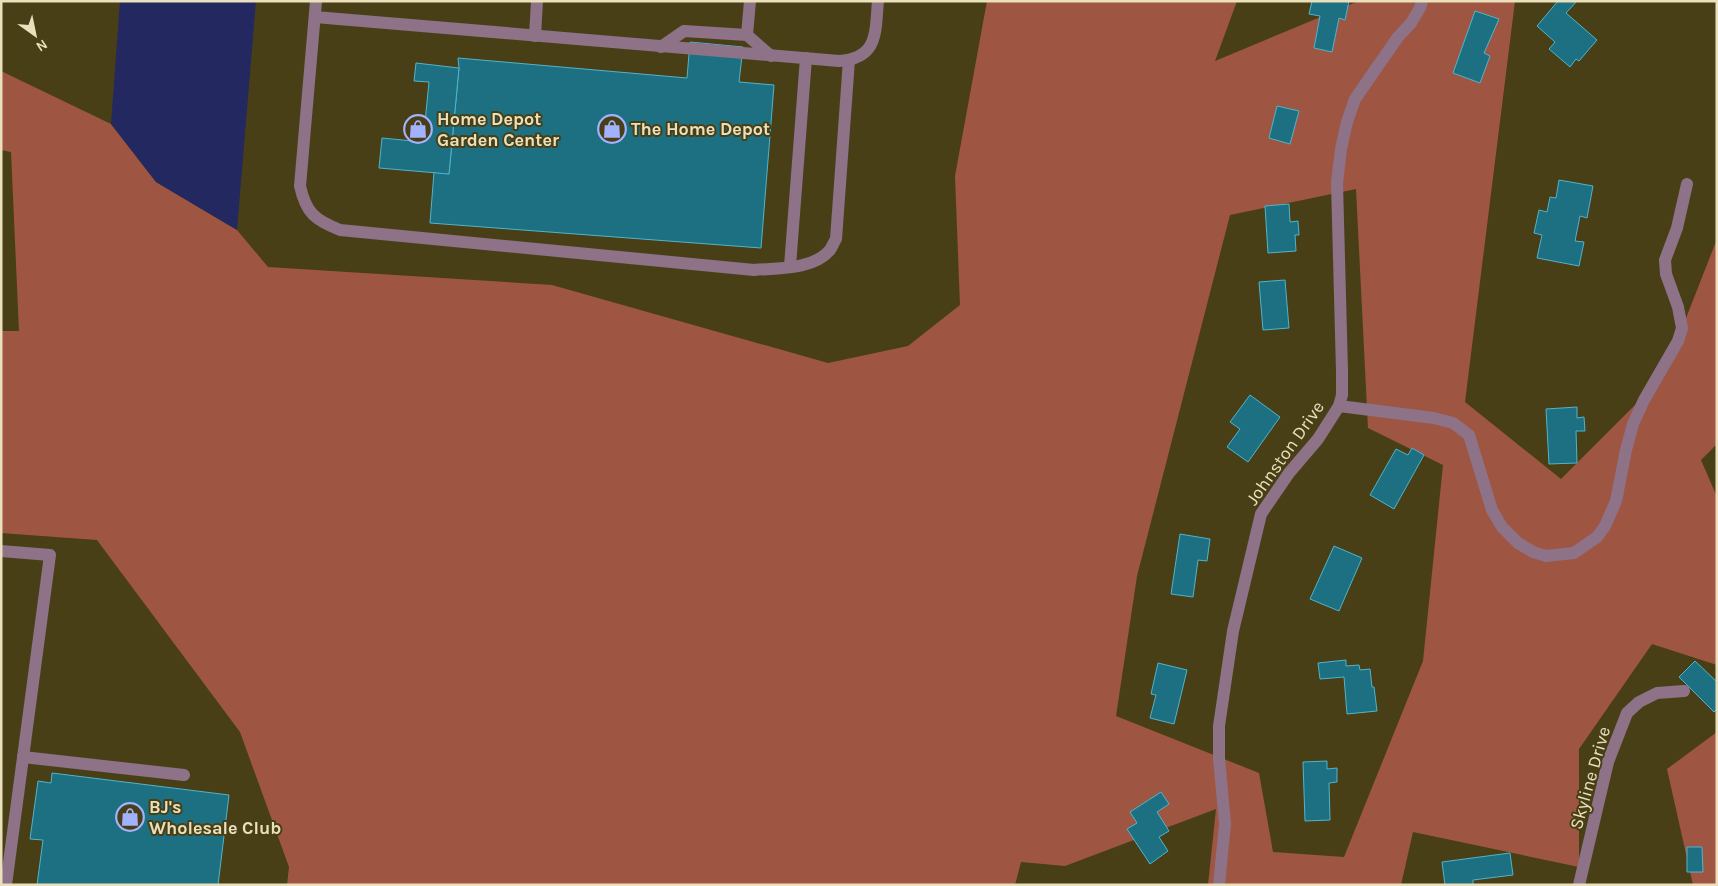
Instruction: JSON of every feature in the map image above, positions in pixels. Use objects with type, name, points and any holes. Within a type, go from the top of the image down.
[{"type":"street","points":[[316,1],[300,186],[304,204],[314,216],[326,225],[340,230],[754,270],[808,263],[818,259],[830,250],[836,239],[849,60]]},
{"type":"street","points":[[535,36],[537,1]]},
{"type":"street","points":[[748,35],[750,1]]},
{"type":"street","points":[[315,17],[770,56],[849,60],[859,57],[872,46],[878,1]]},
{"type":"street","name":"Johnston Drive","points":[[1219,885],[1225,824],[1219,758],[1220,726],[1233,631],[1261,514],[1289,473],[1318,439],[1339,406],[1342,395],[1337,183],[1347,122],[1355,99],[1398,37],[1411,23],[1422,1]]},
{"type":"street","points":[[661,47],[684,31],[748,35],[770,56]]},
{"type":"street","points":[[790,266],[806,58]]},
{"type":"street","points":[[1339,406],[1434,418],[1454,423],[1469,435],[1492,510],[1502,527],[1518,543],[1533,552],[1546,556],[1574,553],[1597,537],[1605,526],[1616,501],[1633,424],[1644,400],[1678,341],[1682,328],[1678,307],[1666,274],[1666,260],[1677,228],[1686,184]]},
{"type":"street","points":[[1,551],[50,555],[6,885]]},
{"type":"street","name":"Skyline Drive","points":[[1580,885],[1608,762],[1627,713],[1639,702],[1657,693],[1684,691]]},
{"type":"street","points":[[23,757],[184,775]]},
{"type":"shaded area","points":[[120,1],[256,1],[237,230],[156,182],[111,124]]},
{"type":"shaded area","points":[[987,1],[1237,1],[1215,61],[1359,1],[1515,1],[1465,402],[1561,479],[1663,377],[1717,239],[1717,444],[1701,460],[1717,497],[1717,665],[1652,644],[1579,749],[1579,867],[1413,832],[1401,885],[1208,885],[1216,809],[1065,866],[1021,862],[1015,885],[287,885],[289,867],[240,732],[97,540],[1,533],[1,331],[19,331],[11,152],[1,150],[1,71],[111,124],[156,182],[237,230],[268,267],[552,285],[828,363],[908,346],[960,305],[955,176]],"holes":[[[1356,189],[1368,428],[1443,465],[1423,661],[1344,857],[1273,852],[1259,773],[1116,716],[1137,576],[1230,215]]]},
{"type":"shaded area","points":[[1717,732],[1717,885],[1693,885],[1667,769]]},
{"type":"building","points":[[1312,1],[1349,1],[1345,20],[1339,18],[1332,52],[1314,48],[1320,16],[1309,14]]},
{"type":"building","points":[[1558,1],[1577,1],[1566,13],[1597,40],[1579,61],[1576,59],[1570,67],[1549,49],[1555,42],[1537,26]]},
{"type":"building","points":[[1475,11],[1499,19],[1484,53],[1490,56],[1480,83],[1453,73]]},
{"type":"building","name":"The Home Depot","points":[[690,42],[743,47],[739,82],[774,85],[761,248],[430,223],[434,172],[449,174],[459,68],[458,58],[687,78]]},
{"type":"building","points":[[416,63],[459,68],[449,174],[379,168],[382,138],[423,142],[429,82],[414,81]]},
{"type":"building","points":[[1277,106],[1299,111],[1290,144],[1269,138]]},
{"type":"building","points":[[1559,180],[1593,186],[1587,218],[1580,216],[1575,241],[1584,242],[1579,266],[1537,258],[1542,235],[1534,233],[1539,210],[1547,212],[1550,197],[1556,198]]},
{"type":"building","points":[[1289,204],[1290,222],[1298,221],[1299,235],[1295,235],[1296,251],[1268,253],[1265,206]]},
{"type":"building","points":[[1285,280],[1289,328],[1263,330],[1259,282]]},
{"type":"building","points":[[1250,395],[1280,417],[1248,462],[1227,447],[1240,429],[1230,422]]},
{"type":"building","points":[[1577,407],[1577,418],[1584,417],[1585,431],[1576,431],[1577,463],[1549,464],[1546,409]]},
{"type":"building","points":[[1412,448],[1424,455],[1394,509],[1370,495],[1396,449],[1408,455]]},
{"type":"building","points":[[1180,534],[1210,539],[1207,561],[1198,560],[1193,597],[1171,594]]},
{"type":"building","points":[[1334,546],[1362,558],[1339,611],[1310,599]]},
{"type":"building","points":[[1346,660],[1346,666],[1359,665],[1360,670],[1370,669],[1377,711],[1347,714],[1344,677],[1320,679],[1318,663]]},
{"type":"building","points":[[1695,661],[1717,682],[1717,709],[1714,712],[1679,677]]},
{"type":"building","points":[[1158,663],[1187,670],[1174,724],[1150,718],[1156,695],[1151,694]]},
{"type":"building","points":[[1327,761],[1327,769],[1337,768],[1337,782],[1329,783],[1330,820],[1305,821],[1303,762]]},
{"type":"building","name":"BJ's Wholesale Club","points":[[52,773],[229,795],[218,885],[37,885],[43,840],[30,839],[38,781],[51,783]]},
{"type":"building","points":[[1161,792],[1169,804],[1157,812],[1169,831],[1159,837],[1168,851],[1150,864],[1127,829],[1137,823],[1130,812]]},
{"type":"building","points":[[1687,847],[1702,847],[1703,872],[1687,872]]},
{"type":"building","points":[[1510,853],[1513,875],[1473,880],[1473,885],[1445,885],[1442,862]]},
{"type":"place","name":"Home Depot Garden Center","points":[[418,129]]},
{"type":"place","name":"The Home Depot","points":[[612,129]]},
{"type":"place","name":"BJ's Wholesale Club","points":[[130,817]]}]
